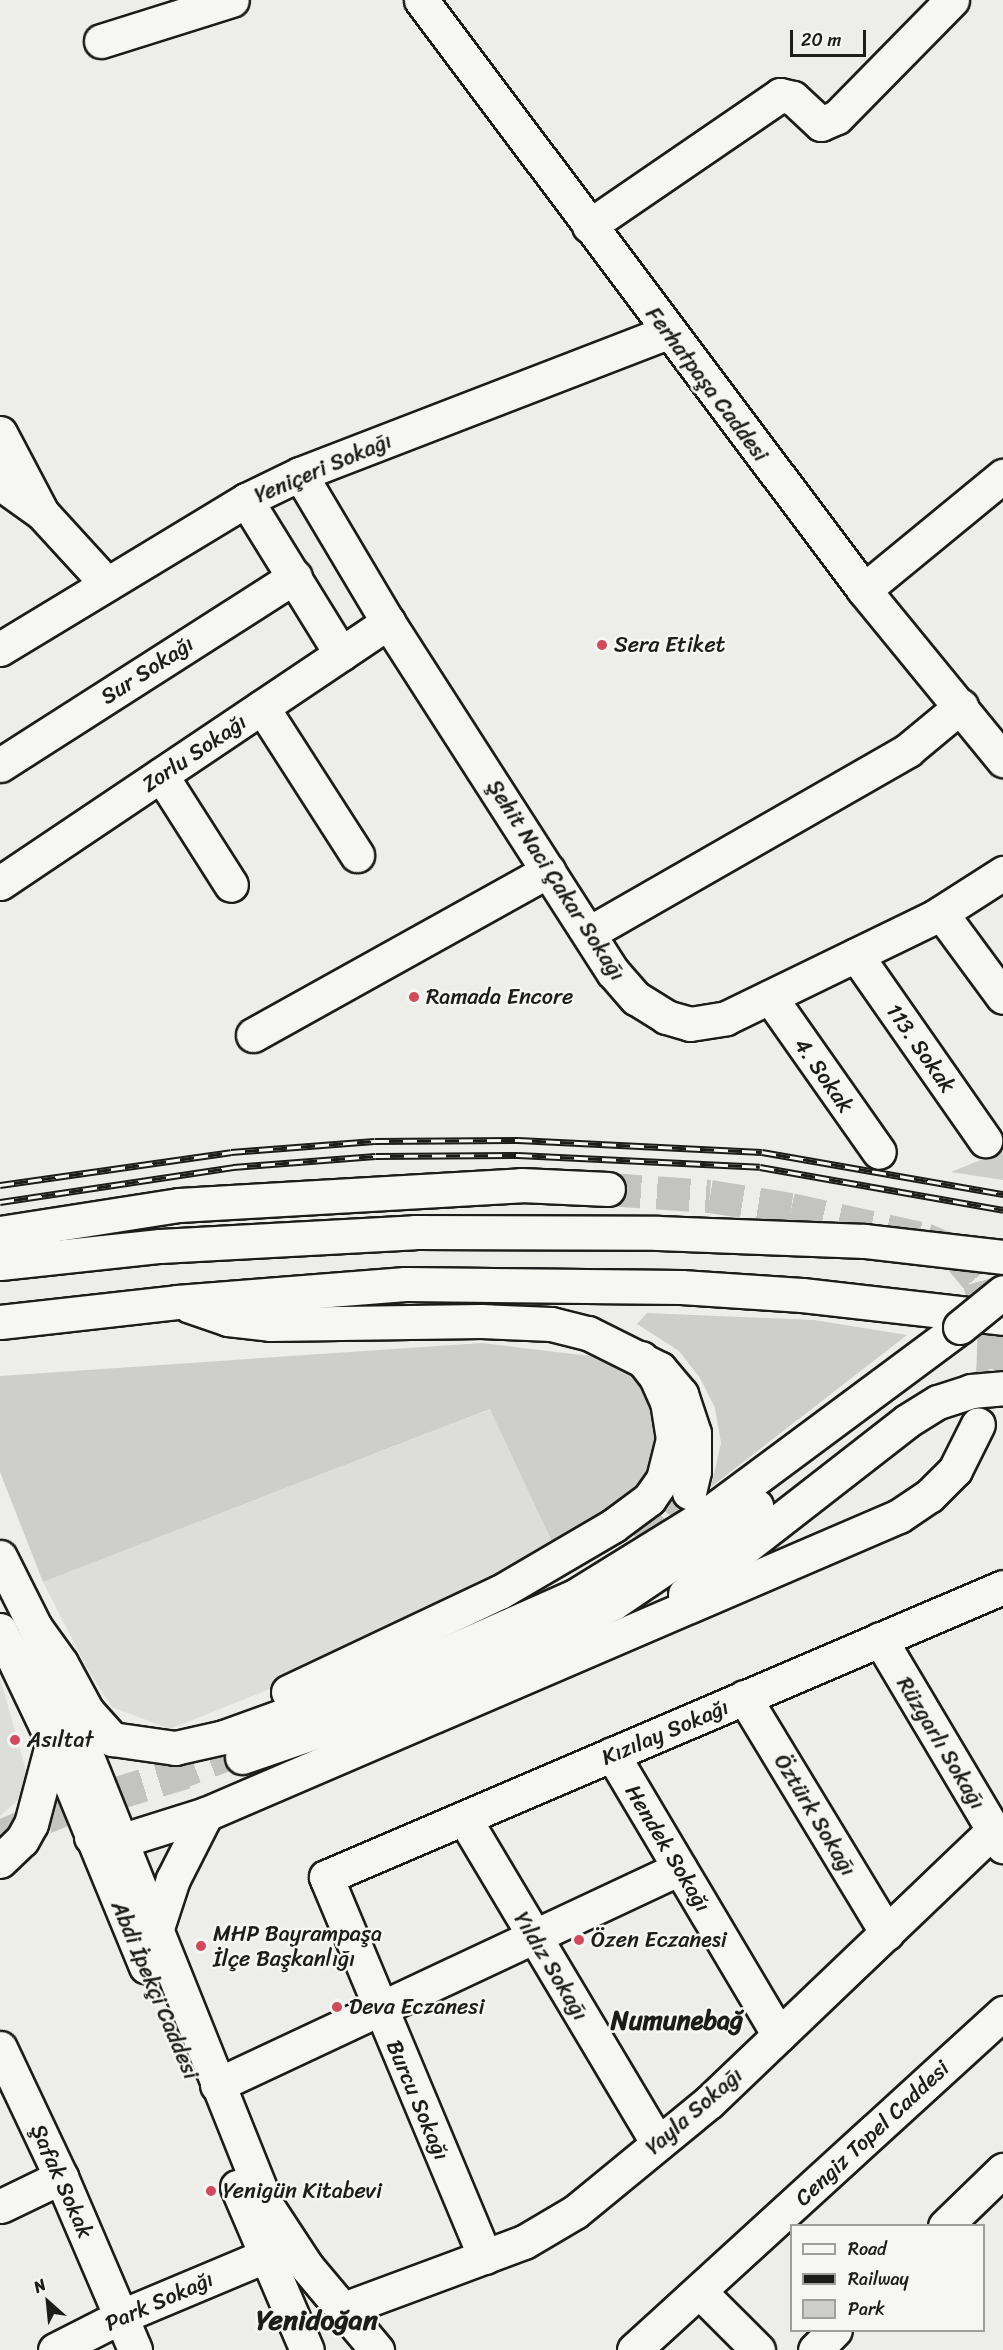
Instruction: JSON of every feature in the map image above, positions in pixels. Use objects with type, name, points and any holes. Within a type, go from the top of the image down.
[{"type":"main road","points":[[101,41],[232,0]]},
{"type":"main road","name":"Ferhatpaşa Caddesi","points":[[422,0],[668,332],[864,590],[1003,759]]},
{"type":"main road","points":[[589,226],[780,95],[793,98],[821,124],[837,117],[952,0]]},
{"type":"main road","name":"Yeniçeri Sokağı","points":[[0,649],[246,500],[300,474],[668,332]]},
{"type":"main road","points":[[0,433],[42,513]]},
{"type":"main road","name":"Şehit Naci Çakar Sokağı","points":[[300,474],[388,622],[589,933],[636,998],[666,1017],[690,1024],[726,1018],[941,913],[1003,873]]},
{"type":"main road","points":[[864,590],[1003,476]]},
{"type":"main road","points":[[0,483],[42,513],[107,584]]},
{"type":"main road","points":[[246,500],[295,576],[341,654]]},
{"type":"main road","name":"Sur Sokağı","points":[[0,765],[295,576]]},
{"type":"main road","name":"Zorlu Sokağı","points":[[0,884],[388,622]]},
{"type":"main road","points":[[589,933],[908,750],[961,706]]},
{"type":"main road","points":[[262,707],[357,855]]},
{"type":"main road","points":[[161,775],[231,885]]},
{"type":"main road","points":[[253,1035],[548,871]]},
{"type":"main road","points":[[941,913],[1003,998]]},
{"type":"main road","name":"113. Sokak","points":[[856,955],[985,1140]]},
{"type":"main road","name":"4. Sokak","points":[[770,997],[879,1152]]},
{"type":"main road","points":[[0,1233],[179,1204],[521,1185],[608,1189]]},
{"type":"main road","points":[[0,1263],[160,1245],[415,1232],[658,1233],[865,1241],[1003,1257]]},
{"type":"main road","points":[[0,1322],[177,1302],[405,1284],[559,1283],[802,1295],[1000,1312]]},
{"type":"main road","points":[[177,1302],[228,1319],[270,1324],[399,1320],[551,1324],[588,1333],[641,1358],[672,1380],[689,1410],[695,1455],[689,1491]]},
{"type":"main road","points":[[35,1627],[100,1728],[112,1739],[136,1745],[175,1748],[224,1737],[401,1673],[575,1596],[703,1517],[960,1328],[1000,1312]]},
{"type":"main road","points":[[242,1757],[411,1696],[499,1660],[613,1604],[714,1537],[808,1467],[909,1379],[960,1328]]},
{"type":"main road","points":[[136,1745],[191,1732],[341,1670],[500,1592],[614,1525],[649,1499],[663,1479],[673,1439],[667,1402],[656,1377],[641,1358]]},
{"type":"main road","points":[[577,1656],[686,1593],[907,1421],[949,1399],[1003,1388]]},
{"type":"main road","points":[[105,1839],[206,1814],[899,1516],[929,1496],[955,1470],[978,1424]]},
{"type":"main road","name":"Abdi İpekçi Caddesi","points":[[0,1557],[35,1627],[105,1839],[265,2256],[307,2350]]},
{"type":"main road","name":"Kızılay Sokağı","points":[[326,1877],[1003,1587]]},
{"type":"main road","name":"Abdi İpekçi Caddesi","points":[[0,1630],[53,1741],[156,1931],[267,2206],[307,2267],[377,2350]]},
{"type":"main road","name":"Rüzgarlı Sokağı","points":[[880,1640],[998,1838]]},
{"type":"main road","name":"Öztürk Sokağı","points":[[744,1697],[887,1933]]},
{"type":"main road","points":[[0,1861],[22,1840],[31,1824],[53,1741]]},
{"type":"main road","name":"Hendek Sokağı","points":[[612,1754],[779,2035]]},
{"type":"main road","points":[[156,1931],[177,1870],[206,1814]]},
{"type":"main road","name":"Yıldız Sokağı","points":[[464,1818],[533,1938],[658,2143]]},
{"type":"main road","name":"Yayla Sokağı","points":[[341,2310],[485,2257],[553,2228],[709,2102],[887,1933],[998,1838]]},
{"type":"main road","points":[[217,2085],[380,2011],[680,1868]]},
{"type":"main road","name":"Burcu Sokağı","points":[[326,1877],[380,2011],[485,2257]]},
{"type":"main road","name":"Cengiz Topel Caddesi","points":[[634,2350],[1003,2013]]},
{"type":"main road","name":"Şafak Sokak","points":[[0,2048],[61,2177],[135,2350]]},
{"type":"main road","points":[[947,2224],[1003,2170]]},
{"type":"main road","points":[[1,2206],[61,2177]]},
{"type":"main road","name":"Park Sokağı","points":[[55,2350],[122,2316],[265,2256]]},
{"type":"main road","points":[[700,2292],[758,2350]]},
{"type":"main road","points":[[815,2350],[834,2332]]},
{"type":"shaded area","points":[[491,1409],[553,1544],[277,1686],[170,1729],[112,1707],[88,1670],[43,1582]]},
{"type":"shaded area","points":[[0,1678],[31,1788],[0,1816]]},
{"type":"green space","points":[[1003,1151],[1003,1180],[951,1172]]},
{"type":"green space","points":[[647,1313],[814,1320],[907,1335],[711,1487],[721,1443],[715,1408],[700,1378],[679,1351],[637,1324]]},
{"type":"green space","points":[[482,1343],[590,1356],[633,1375],[646,1386],[664,1441],[639,1492],[553,1544],[490,1409],[43,1582],[0,1472],[0,1376]]},
{"type":"tunnel","points":[[608,1189],[710,1196],[791,1209],[925,1239],[955,1252],[979,1281],[994,1336],[993,1370],[980,1416]]},
{"type":"tunnel","points":[[645,1546],[674,1517],[689,1492]]},
{"type":"tunnel","points":[[164,1778],[267,1739]]},
{"type":"tunnel","points":[[0,1836],[65,1809],[185,1772]]},
{"type":"railway","points":[[0,1185],[231,1152],[375,1141],[518,1140],[762,1152],[1003,1194]]},
{"type":"railway","points":[[0,1202],[233,1167],[376,1156],[518,1155],[760,1167],[1003,1210]]},
{"type":"place","name":"Sera Etiket","points":[[602,645]]},
{"type":"place","name":"Ramada Encore","points":[[414,997]]},
{"type":"place","name":"Asıltat","points":[[15,1740]]},
{"type":"place","name":"Özen Eczanesi","points":[[579,1940]]},
{"type":"place","name":"MHP Bayrampaşa İlçe Başkanlığı","points":[[201,1946]]},
{"type":"place","name":"Deva Eczanesi","points":[[337,2007]]},
{"type":"place","name":"Yenigün Kitabevi","points":[[211,2191]]},
{"type":"district","name":"Numunebağ","points":[[677,2021]]},
{"type":"district","name":"Yenidoğan","points":[[317,2320]]}]
